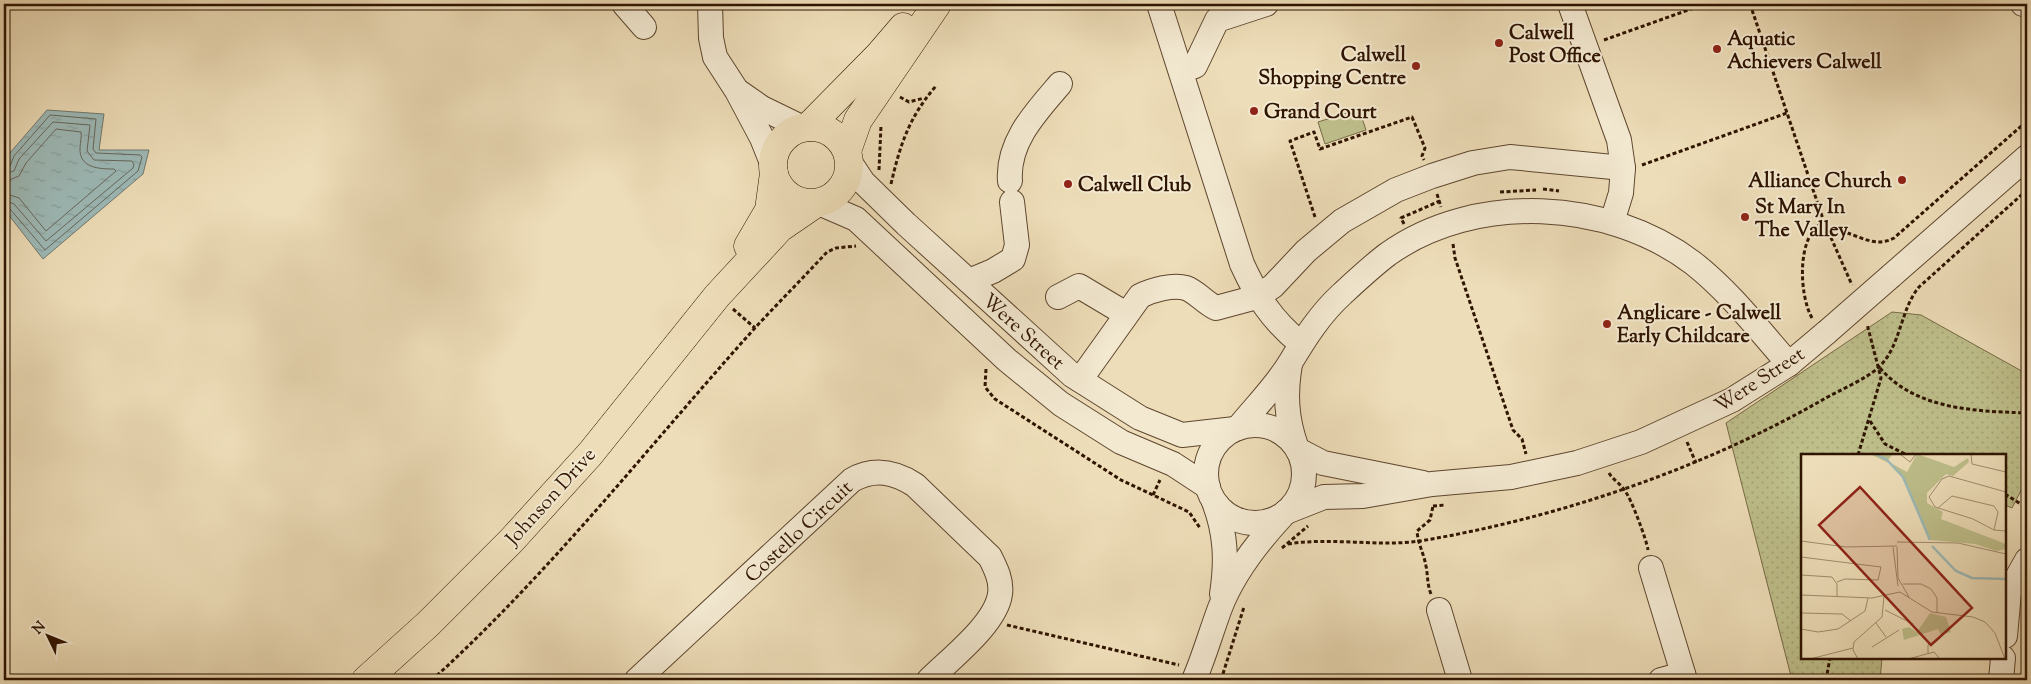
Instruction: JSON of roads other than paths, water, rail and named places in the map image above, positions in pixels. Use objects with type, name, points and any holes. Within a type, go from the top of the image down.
[{"type":"main road","points":[[922,4],[879,55],[806,128],[784,139],[774,156],[774,170],[778,184],[792,198],[801,202],[817,203],[832,198],[840,191],[846,182],[848,156],[858,120],[936,4]]},
{"type":"main road","points":[[806,128],[818,128],[836,136],[848,156]]},
{"type":"main road","name":"Johnson Drive","points":[[725,302],[769,210],[774,170]]},
{"type":"main road","name":"Johnson Drive","points":[[366,680],[428,624],[524,526],[590,454],[725,302],[780,228],[817,203]]},
{"type":"street","points":[[624,4],[644,27]]},
{"type":"street","points":[[710,4],[711,38],[715,57],[737,91],[762,138],[774,170]]},
{"type":"street","points":[[1159,4],[1238,255],[1257,297],[1278,323],[1300,343]]},
{"type":"street","points":[[1181,70],[1195,66],[1217,20],[1266,4]]},
{"type":"street","points":[[1570,4],[1631,168],[1612,222]]},
{"type":"street","points":[[2023,4],[2027,5]]},
{"type":"street","points":[[969,281],[993,272],[1013,259],[1017,245],[1009,170],[1018,140],[1033,116],[1060,84]]},
{"type":"street","points":[[737,91],[762,108],[806,128]]},
{"type":"street","name":"Were Street","points":[[848,156],[863,182],[1031,340],[1080,380],[1140,418],[1182,435],[1236,428]]},
{"type":"street","points":[[1080,380],[1134,301],[1147,292],[1179,287],[1191,291],[1216,308],[1257,297],[1273,286],[1306,251],[1342,221],[1396,190],[1473,164],[1510,157],[1631,168]]},
{"type":"street","name":"Were Street","points":[[1285,513],[1324,497],[1432,495],[1478,481],[1528,458],[1603,454],[1672,430],[1732,400],[1789,364],[1821,328],[1891,276],[2027,157]]},
{"type":"street","name":"Were Street","points":[[817,203],[856,220],[1007,360],[1061,404],[1121,442],[1173,464],[1211,494]]},
{"type":"street","points":[[1188,673],[1206,653],[1220,608],[1233,580],[1266,534],[1293,506],[1303,487],[1304,466],[1289,426],[1286,405],[1286,385],[1290,364],[1300,343],[1340,295],[1388,254],[1425,234],[1465,219],[1515,211],[1562,212],[1612,222],[1645,234],[1691,262],[1737,304],[1789,364]]},
{"type":"street","points":[[1058,297],[1079,286],[1126,314]]},
{"type":"street","points":[[1220,608],[1226,547],[1222,523],[1211,494],[1206,469],[1213,448],[1236,428],[1290,364]]},
{"type":"street","points":[[1236,428],[1260,425],[1270,427],[1280,431],[1297,448]]},
{"type":"street","name":"Were Street","points":[[1297,448],[1323,463],[1432,495]]},
{"type":"street","name":"Costello Circuit","points":[[637,680],[852,480],[876,472],[901,476],[915,486],[990,557],[998,572],[1000,587],[997,603],[990,618],[929,680]]},
{"type":"street","points":[[1211,494],[1231,517],[1242,522],[1264,523],[1285,513]]},
{"type":"street","points":[[2006,625],[2009,592],[2027,560]]},
{"type":"street","points":[[1651,568],[1676,678]]},
{"type":"street","points":[[1439,610],[1460,680]]},
{"type":"street","points":[[2001,680],[2003,659]]},
{"type":"water","points":[[47,110],[104,114],[99,150],[149,150],[143,174],[43,259],[4,209],[4,169],[9,154]]},
{"type":"place","name":"Calwell Post Office","points":[[1499,43]]},
{"type":"place","name":"Aquatic Achievers Calwell","points":[[1717,49]]},
{"type":"place","name":"Calwell Shopping Centre","points":[[1416,66]]},
{"type":"place","name":"Grand Court","points":[[1254,111]]},
{"type":"place","name":"Alliance Church","points":[[1902,180]]},
{"type":"place","name":"Calwell Club","points":[[1068,184]]},
{"type":"place","name":"St Mary In The Valley","points":[[1745,217]]},
{"type":"place","name":"Anglicare - Calwell Early Childcare","points":[[1607,324]]}]
